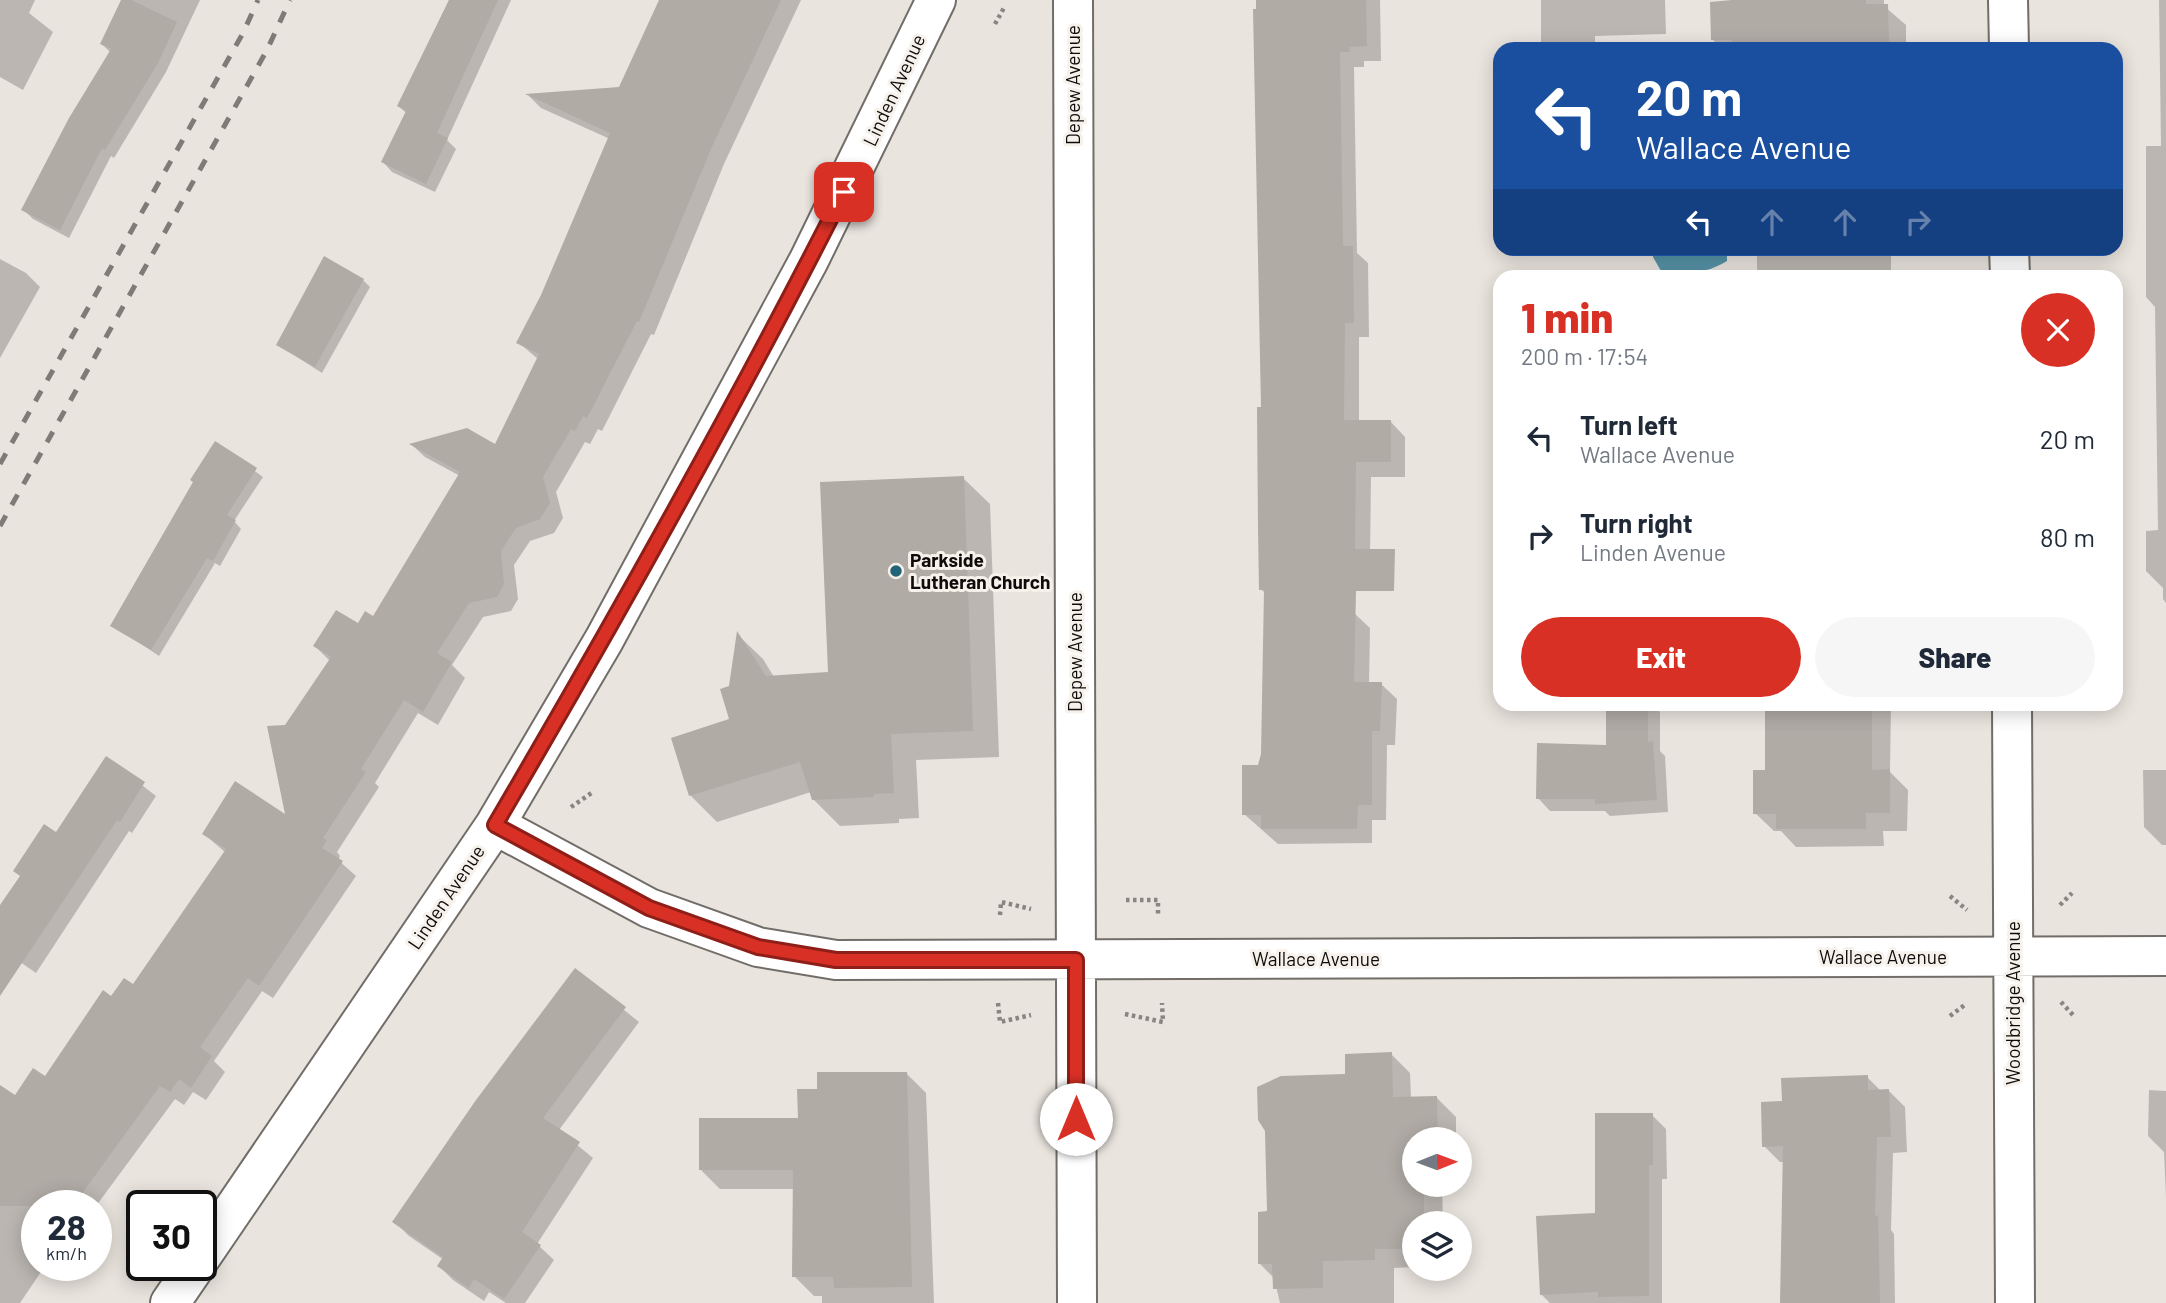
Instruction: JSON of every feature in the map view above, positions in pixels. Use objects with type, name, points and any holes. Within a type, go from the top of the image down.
[{"type":"street","name":"Linden Avenue","points":[[217,1233],[495,825],[604,640],[708,452],[878,123],[936,0]]},
{"type":"street","name":"Depew Avenue","points":[[1073,0],[1077,1303]]},
{"type":"street","points":[[2008,0],[2008,42]]},
{"type":"street","name":"Woodbridge Avenue","points":[[2012,711],[2015,1303]]},
{"type":"street","name":"Wallace Avenue","points":[[495,825],[649,908],[758,947],[836,960],[2166,956]]},
{"type":"street","points":[[170,1303],[184,1281]]},
{"type":"path","points":[[995,24],[1005,6]]},
{"type":"path","points":[[571,807],[593,792]]},
{"type":"path","points":[[2054,911],[2072,894]]},
{"type":"path","points":[[1950,896],[1967,911]]},
{"type":"path","points":[[1126,900],[1158,900]]},
{"type":"path","points":[[1001,902],[1031,909]]},
{"type":"path","points":[[998,995],[1000,1022],[1032,1015]]},
{"type":"path","points":[[1125,1014],[1163,1021],[1161,995]]},
{"type":"path","points":[[2060,1001],[2073,1015]]},
{"type":"path","points":[[1950,1016],[1968,1003]]},
{"type":"water","points":[[1727,256],[1727,261],[1706,270],[1660,270],[1653,257]]},
{"type":"building","points":[[121,0],[131,0],[177,22],[158,63],[105,150],[102,148],[60,230],[21,210],[69,118],[111,49],[100,44]]},
{"type":"building","points":[[449,0],[498,0],[437,133],[448,138],[426,184],[381,162],[406,111],[397,106]]},
{"type":"building","points":[[659,0],[781,0],[711,149],[639,322],[637,321],[587,418],[583,416],[575,431],[571,429],[543,477],[550,503],[540,519],[516,528],[501,551],[504,584],[497,597],[469,603],[437,653],[452,662],[423,712],[404,700],[361,769],[366,772],[323,838],[327,840],[322,848],[343,861],[259,986],[248,978],[200,1047],[212,1056],[191,1088],[179,1079],[170,1092],[160,1086],[85,1190],[21,1190],[21,1206],[0,1206],[0,1085],[15,1095],[33,1068],[45,1076],[103,990],[111,996],[124,978],[133,984],[226,849],[202,834],[235,781],[285,814],[267,726],[285,725],[331,657],[313,646],[336,610],[358,623],[365,611],[373,616],[460,472],[409,444],[467,428],[495,444],[539,354],[516,343],[541,295],[610,133],[525,94],[619,87]]},
{"type":"building","points":[[1256,0],[1366,0],[1367,46],[1349,47],[1350,52],[1340,52],[1343,246],[1353,246],[1354,323],[1345,323],[1344,420],[1391,420],[1391,462],[1356,462],[1355,549],[1395,549],[1394,591],[1356,591],[1354,682],[1382,682],[1380,731],[1372,731],[1372,805],[1358,805],[1357,829],[1261,829],[1261,815],[1242,815],[1242,765],[1258,765],[1261,754],[1264,590],[1259,590],[1258,529],[1257,407],[1261,407],[1253,9],[1256,9]]},
{"type":"building","points":[[1866,0],[1866,4],[1888,4],[1889,42],[1711,40],[1710,2]]},
{"type":"building","points":[[324,256],[364,279],[315,367],[276,345]]},
{"type":"building","points":[[215,441],[257,468],[227,515],[236,520],[213,561],[207,558],[151,650],[110,626],[193,482],[190,480]]},
{"type":"building","name":"Parkside Lutheran Church","points":[[964,476],[973,731],[891,734],[894,793],[874,794],[874,797],[812,800],[800,762],[689,796],[671,738],[729,719],[720,689],[729,686],[737,631],[766,676],[828,672],[820,482]]},
{"type":"building","points":[[1606,711],[1648,711],[1648,742],[1653,741],[1657,800],[1595,804],[1595,799],[1536,799],[1537,743],[1606,745]]},
{"type":"building","points":[[1765,711],[1872,711],[1872,770],[1890,769],[1890,813],[1866,813],[1866,829],[1776,829],[1776,814],[1753,814],[1753,770],[1765,770]]},
{"type":"building","points":[[106,756],[145,782],[0,996],[0,905],[20,876],[13,871],[44,824],[56,832]]},
{"type":"building","points":[[575,968],[626,1007],[543,1118],[580,1142],[522,1232],[541,1245],[504,1299],[474,1279],[469,1288],[437,1266],[443,1257],[392,1222],[476,1100]]},
{"type":"building","points":[[1392,1052],[1393,1097],[1437,1096],[1438,1127],[1402,1127],[1402,1197],[1424,1197],[1424,1211],[1402,1211],[1402,1249],[1375,1249],[1375,1260],[1323,1261],[1323,1288],[1273,1289],[1272,1264],[1258,1264],[1258,1212],[1267,1211],[1265,1131],[1258,1120],[1257,1087],[1281,1076],[1345,1074],[1345,1054]]},
{"type":"building","points":[[817,1072],[907,1072],[912,1287],[834,1288],[833,1277],[792,1277],[793,1170],[699,1170],[699,1118],[798,1118],[797,1089],[817,1089]]},
{"type":"building","points":[[1868,1075],[1868,1090],[1889,1089],[1891,1137],[1877,1137],[1875,1215],[1878,1216],[1880,1303],[1780,1303],[1783,1146],[1762,1147],[1761,1102],[1782,1101],[1781,1078]]},
{"type":"building","points":[[1595,1113],[1653,1113],[1653,1165],[1649,1165],[1649,1296],[1598,1297],[1598,1292],[1540,1295],[1536,1216],[1595,1213]]},
{"type":"railway","points":[[0,464],[243,33],[258,0]]},
{"type":"railway","points":[[0,526],[267,50],[290,0]]},
{"type":"place","name":"Parkside Lutheran Church","points":[[896,571]]},
{"type":"route","points":[[844,192],[708,452],[604,640],[495,825],[608,889],[649,908],[758,947],[836,960],[1076,960],[1076,1119]]}]
